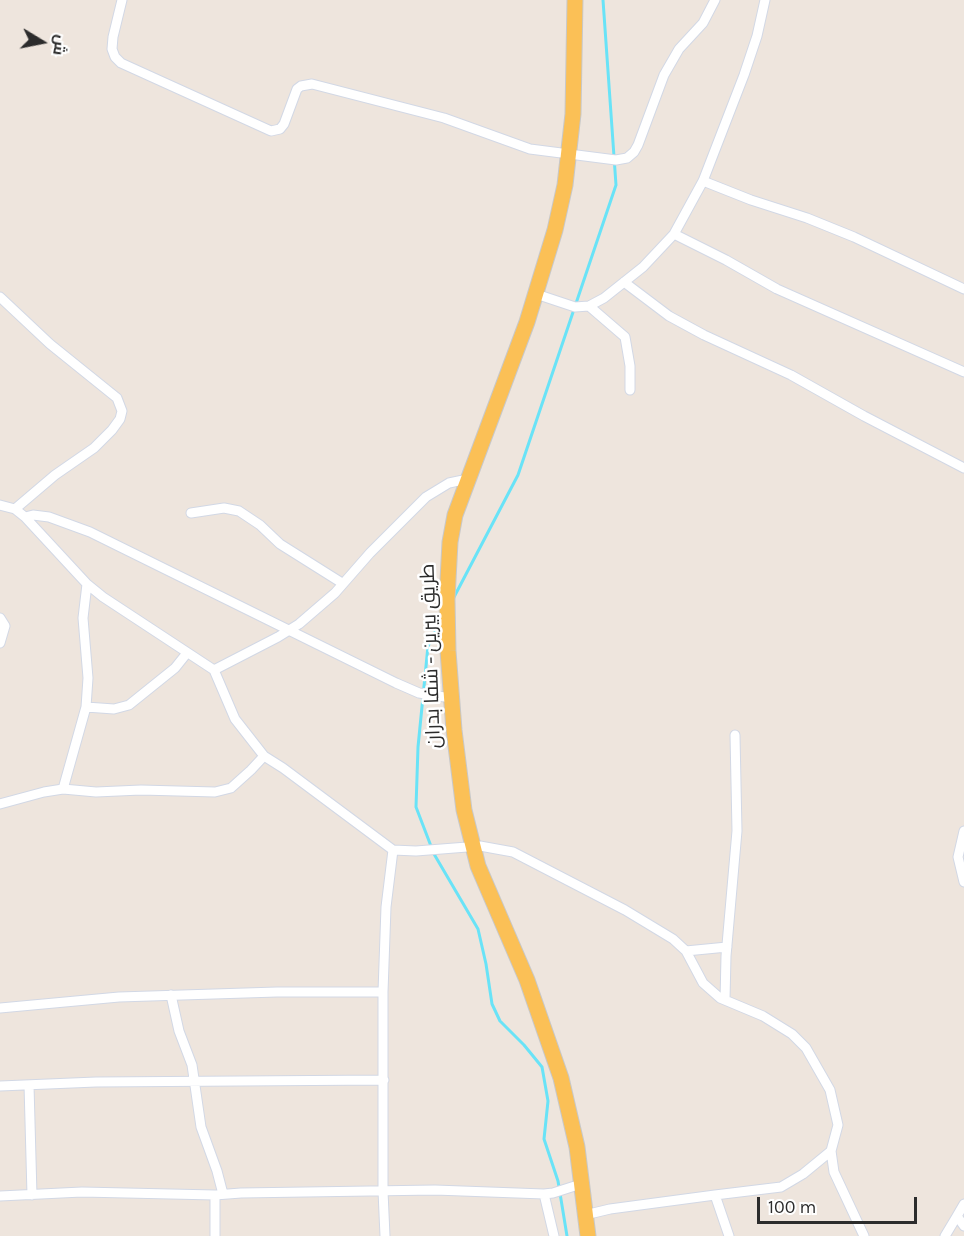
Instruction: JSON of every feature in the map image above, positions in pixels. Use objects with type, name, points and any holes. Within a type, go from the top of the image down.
[{"type":"main road","name":"طريق بيرين - شفا بدران","points":[[575,0],[569,153],[555,230],[536,294],[455,515],[447,567],[448,651],[459,783],[473,847],[484,881],[523,970],[553,1053],[569,1109],[577,1147],[588,1236]]},
{"type":"street","points":[[122,0],[112,49],[115,57],[121,63],[271,131],[280,129],[284,124],[297,89],[312,84],[444,118],[530,149],[616,160],[630,156],[638,145],[653,100],[672,59],[703,23],[715,0]]},
{"type":"street","points":[[536,294],[575,307],[589,306],[604,298],[643,267],[674,234],[703,181],[747,66],[765,0]]},
{"type":"street","points":[[703,181],[854,237],[964,289]]},
{"type":"street","points":[[674,234],[777,289],[964,372]]},
{"type":"street","points":[[624,282],[669,316],[704,335],[791,375],[964,468]]},
{"type":"street","points":[[0,297],[51,344],[108,389],[121,404],[122,411],[120,419],[112,430],[94,448],[55,475],[15,509]]},
{"type":"street","points":[[589,306],[625,337],[630,366],[630,390]]},
{"type":"street","points":[[214,670],[290,629],[326,601],[426,496],[449,483],[468,479]]},
{"type":"street","points":[[0,505],[15,509],[25,517],[87,584],[214,670],[235,719],[264,756],[393,850],[493,847],[513,852],[673,939],[686,951],[703,983],[725,1000],[777,1023],[792,1034],[806,1048],[830,1090],[838,1125],[831,1151],[834,1172],[864,1236]]},
{"type":"street","points":[[190,513],[224,508],[238,511],[255,521],[280,544],[342,583]]},
{"type":"street","points":[[25,517],[33,515],[49,517],[90,532],[419,693],[452,698]]},
{"type":"street","points":[[63,789],[86,707],[88,678],[83,618],[87,584]]},
{"type":"street","points":[[0,618],[6,626],[0,643]]},
{"type":"street","points":[[86,707],[114,709],[129,705],[175,668],[187,653]]},
{"type":"street","points":[[725,1000],[737,831],[735,735]]},
{"type":"street","points":[[0,805],[63,789],[96,792],[141,790],[215,792],[231,788],[264,756]]},
{"type":"street","points":[[964,831],[959,867],[964,882]]},
{"type":"street","points":[[385,1236],[383,992],[386,907],[393,850]]},
{"type":"street","points":[[686,951],[727,947]]},
{"type":"street","points":[[0,1008],[119,997],[383,992]]},
{"type":"street","points":[[171,995],[179,1031],[192,1065],[201,1127],[217,1171],[219,1195],[215,1236]]},
{"type":"street","points":[[0,1086],[96,1082],[384,1080]]},
{"type":"street","points":[[29,1085],[32,1195]]},
{"type":"street","points":[[585,1215],[610,1209],[781,1187],[797,1178],[831,1151]]},
{"type":"street","points":[[0,1196],[82,1192],[219,1195],[435,1190],[552,1192],[581,1184]]},
{"type":"street","points":[[552,1192],[554,1236]]},
{"type":"street","points":[[715,1195],[729,1236]]},
{"type":"street","points":[[945,1236],[964,1204]]},
{"type":"street","points":[[957,1216],[964,1226]]},
{"type":"waterway","points":[[453,599],[518,475],[616,185],[603,0]]},
{"type":"waterway","points":[[441,620],[428,646],[418,747],[416,807],[434,854],[478,929],[492,1004],[500,1021],[542,1067],[548,1101],[544,1139],[558,1181],[567,1236]]}]
